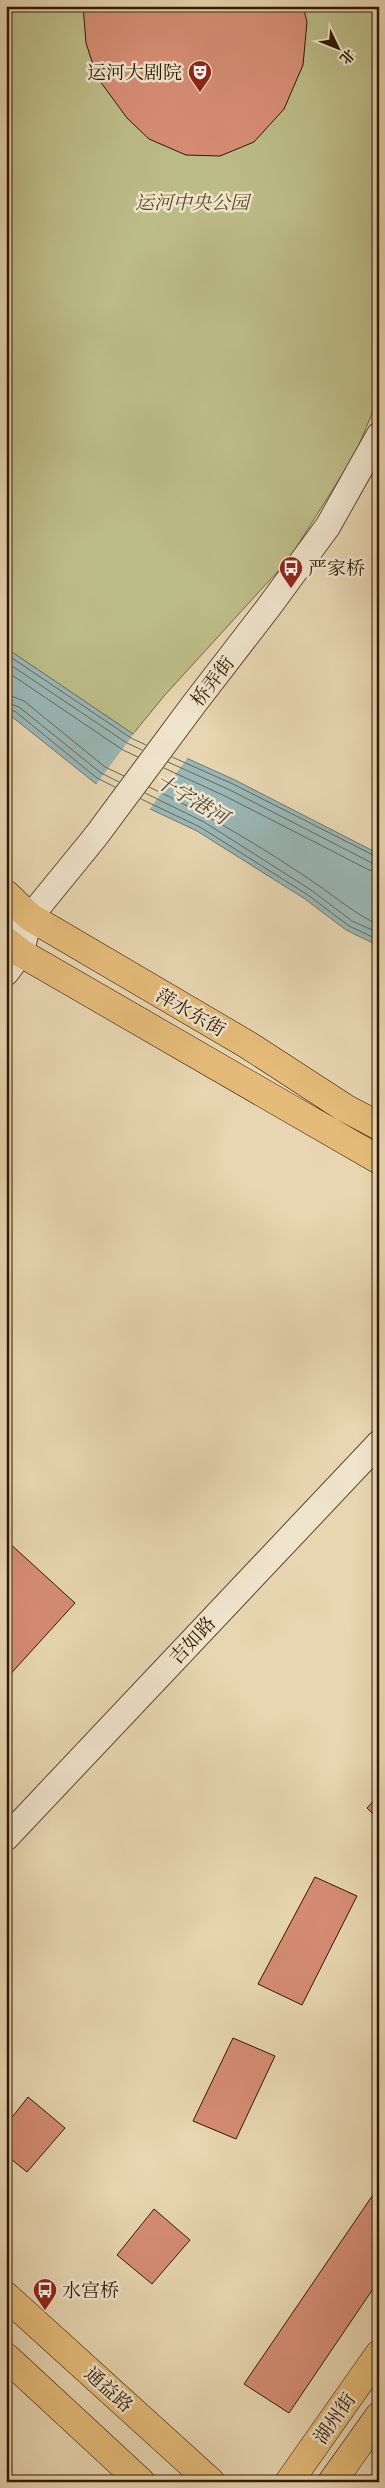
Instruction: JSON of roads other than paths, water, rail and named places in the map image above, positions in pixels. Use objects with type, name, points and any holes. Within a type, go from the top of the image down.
[{"type":"main road","name":"萍水东街","points":[[6,894],[30,917],[248,1045],[345,1108],[379,1126]]},
{"type":"main road","name":"萍水东街","points":[[10,950],[379,1160]]},
{"type":"main road","name":"通益路","points":[[6,2296],[211,2482]]},
{"type":"main road","name":"湖州街","points":[[289,2482],[379,2354]]},
{"type":"main road","points":[[6,2357],[141,2482]]},
{"type":"main road","name":"湖州街","points":[[332,2482],[379,2416]]},
{"type":"street","name":"桥弄街","points":[[10,950],[30,917],[96,836],[328,526],[379,436]]},
{"type":"street","name":"吉如路","points":[[6,1838],[379,1443]]},
{"type":"water","name":"十字港河","points":[[6,648],[133,734],[235,780],[379,854],[379,946],[346,930],[305,899],[197,831],[95,783],[6,712]]},
{"type":"place","name":"运河大剧院","points":[[200,93]]},
{"type":"place","name":"严家桥","points":[[291,589]]},
{"type":"place","name":"水宫桥","points":[[45,2311]]},
{"type":"park label","name":"运河中央公园","points":[[192,202]]}]
